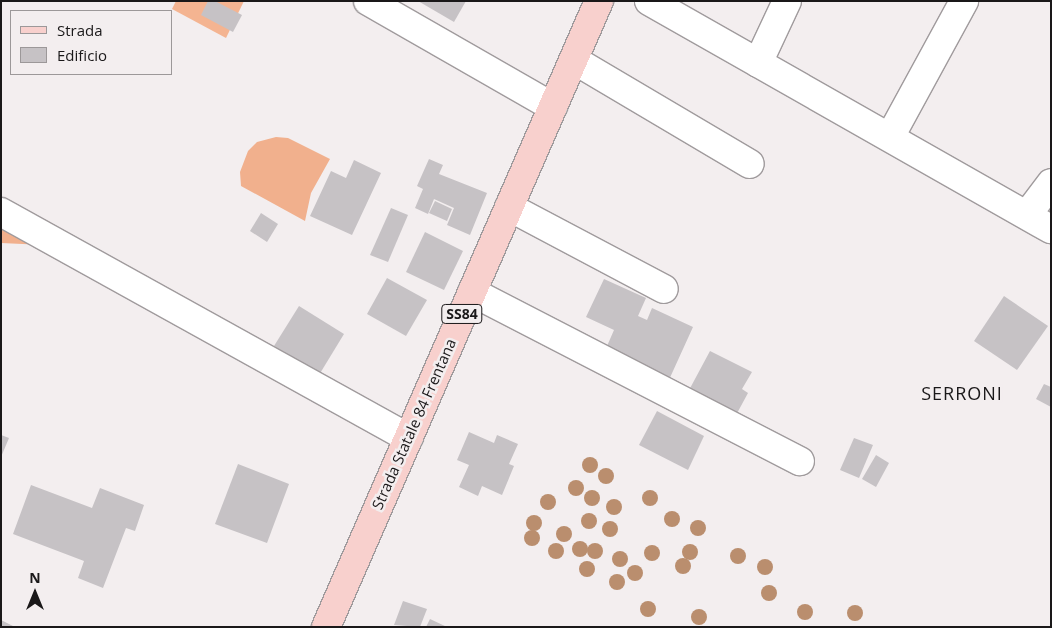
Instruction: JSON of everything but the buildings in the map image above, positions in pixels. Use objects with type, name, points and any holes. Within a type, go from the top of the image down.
[{"type":"main road","name":"Strada Statale 84 Frentana","points":[[326,627],[599,1]]},
{"type":"street","points":[[368,1],[553,107]]},
{"type":"street","points":[[649,1],[1051,230]]},
{"type":"street","points":[[758,63],[787,1]]},
{"type":"street","points":[[890,138],[964,1]]},
{"type":"street","points":[[574,60],[750,164]]},
{"type":"street","points":[[1027,215],[1051,183]]},
{"type":"street","points":[[509,207],[664,289]]},
{"type":"street","points":[[1,212],[408,438]]},
{"type":"street","points":[[472,292],[800,461]]},
{"type":"shaded area","points":[[176,1],[244,1],[226,38],[172,9]]},
{"type":"shaded area","points":[[276,137],[288,138],[330,159],[311,193],[305,221],[241,186],[240,172],[248,151],[257,142]]},
{"type":"shaded area","points":[[1,220],[44,245],[1,243]]},
{"type":"district","name":"SERRONI","points":[[962,393]]}]
